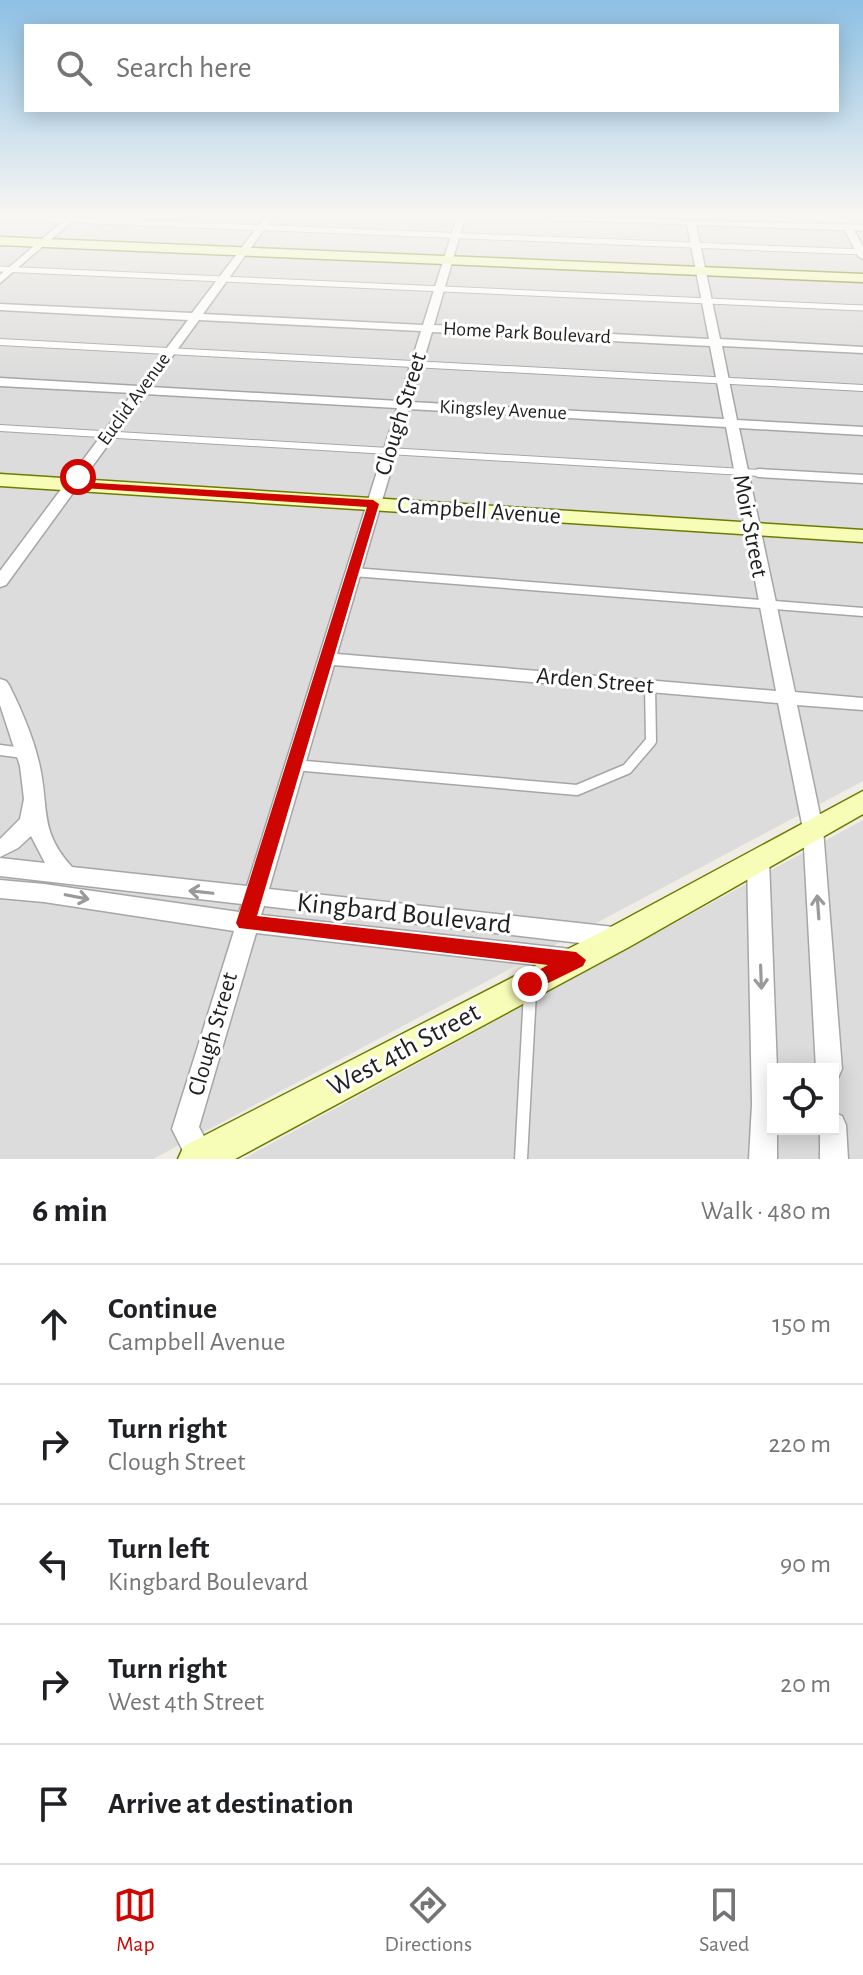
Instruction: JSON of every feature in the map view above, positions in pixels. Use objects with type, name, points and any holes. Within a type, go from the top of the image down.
[{"type":"main road","points":[[702,271],[863,278]]},
{"type":"main road","name":"Campbell Avenue","points":[[0,480],[863,536]]},
{"type":"main road","name":"West 4th Street","points":[[200,1158],[618,938],[863,801]]},
{"type":"street","name":"Euclid Avenue","points":[[0,582],[228,271]]},
{"type":"street","name":"Clough Street","points":[[200,1158],[185,1129],[445,271]]},
{"type":"street","name":"Moir Street","points":[[700,271],[813,829],[829,1063]]},
{"type":"street","name":"Home Park Boulevard","points":[[0,299],[198,313]]},
{"type":"street","name":"Home Park Boulevard","points":[[0,307],[198,313],[714,338],[863,341]]},
{"type":"street","name":"Home Park Boulevard","points":[[714,338],[863,350]]},
{"type":"street","name":"Kingsley Avenue","points":[[0,382],[863,431]]},
{"type":"street","name":"Arden Street","points":[[326,659],[863,704]]},
{"type":"street","points":[[0,685],[25,754],[43,845],[65,873]]},
{"type":"street","points":[[0,849],[19,836],[34,811]]},
{"type":"street","points":[[758,860],[765,1104],[763,1159]]},
{"type":"street","name":"Kingbard Boulevard","points":[[0,867],[65,873],[249,910],[576,960]]},
{"type":"street","name":"Kingbard Boulevard","points":[[0,889],[66,895],[133,909],[249,910],[618,938]]},
{"type":"street","points":[[833,1135],[834,1159]]},
{"type":"lane","points":[[29,271],[863,308]]},
{"type":"lane","points":[[0,342],[863,388]]},
{"type":"lane","points":[[0,428],[863,479]]},
{"type":"lane","points":[[352,572],[863,612]]},
{"type":"lane","points":[[294,765],[577,790],[627,769],[651,741],[650,686]]},
{"type":"lane","points":[[0,750],[25,754]]},
{"type":"lane","points":[[521,1159],[530,984]]},
{"type":"shaded area","points":[[0,271],[863,271],[863,781],[153,1159],[0,1159]]},
{"type":"shaded area","points":[[863,820],[863,1159],[243,1159]]},
{"type":"route","points":[[78,477],[72,485],[373,504],[245,923],[576,960],[530,984]]}]
